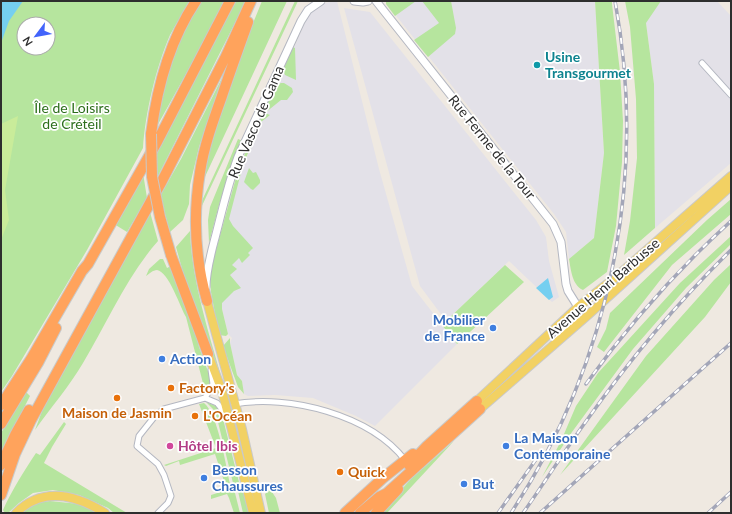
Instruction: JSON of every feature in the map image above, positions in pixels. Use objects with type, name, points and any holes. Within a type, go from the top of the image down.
[{"type":"highway","points":[[196,1],[186,16],[161,76],[151,134],[152,177],[160,217],[171,255],[208,354]]},
{"type":"highway","points":[[1,405],[31,359],[88,264],[157,142],[230,1]]},
{"type":"highway","points":[[1,465],[31,406],[166,174],[226,56],[251,1]]},
{"type":"highway","points":[[207,301],[202,282],[198,255],[196,204],[200,171],[210,129],[256,1]]},
{"type":"highway","points":[[1,495],[15,454],[31,420],[122,255],[126,244]]},
{"type":"highway","points":[[1,424],[38,364],[85,274],[88,264]]},
{"type":"highway","points":[[379,497],[382,489],[412,462],[427,446],[478,405]]},
{"type":"highway","points":[[360,513],[379,497],[387,493],[478,405]]},
{"type":"highway","points":[[344,513],[405,460],[427,446]]},
{"type":"highway","points":[[376,513],[405,482],[407,474]]},
{"type":"main road","name":"Avenue Henri Barbusse","points":[[478,405],[578,307],[616,277],[731,176]]},
{"type":"main road","name":"Avenue Henri Barbusse","points":[[478,405],[557,342],[731,186]]},
{"type":"main road","points":[[207,301],[242,429],[261,513]]},
{"type":"main road","points":[[208,354],[222,391],[253,513]]},
{"type":"main road","points":[[16,513],[28,503],[45,496],[74,498],[90,504],[105,513]]},
{"type":"street","name":"Rue Vasco de Gama","points":[[207,301],[206,283],[212,250],[231,177],[241,150],[287,49],[305,15],[313,6],[321,1]]},
{"type":"street","points":[[354,1],[368,1]]},
{"type":"street","name":"Rue Ferme de la Tour","points":[[376,1],[553,224],[561,242],[568,291],[578,307]]},
{"type":"street","points":[[702,63],[731,95]]},
{"type":"street","points":[[557,342],[564,328],[576,316],[578,307]]},
{"type":"street","points":[[205,398],[213,384],[208,354]]},
{"type":"street","points":[[158,513],[168,503],[171,496],[164,475],[158,464],[137,446],[139,436],[155,416],[164,409],[205,398],[217,403],[223,410],[231,426]]},
{"type":"street","points":[[234,404],[268,402],[294,403],[324,410],[355,422],[392,445],[405,460]]},
{"type":"shaded area","points":[[337,1],[379,169],[412,286],[457,344],[375,426],[356,416],[313,398],[275,395],[248,396],[244,394],[242,381],[237,375],[230,343],[232,338],[228,334],[222,309],[229,199],[308,16],[313,10],[324,3]]},
{"type":"shaded area","points":[[386,1],[595,1],[604,153],[594,238],[569,259],[566,232],[554,214],[386,3]]},
{"type":"shaded area","points":[[661,1],[717,1],[731,16],[731,163],[655,228],[654,84],[646,22]]},
{"type":"shaded area","points":[[344,8],[370,12],[536,220],[546,237],[549,261],[559,297],[552,302],[509,261],[446,321],[420,286]]},
{"type":"green space","name":"Île de Loisirs de Créteil","points":[[1,1],[191,1],[170,35],[160,61],[146,120],[143,148],[87,250],[1,392]]},
{"type":"green space","points":[[201,1],[224,1],[207,36],[156,128],[164,84],[176,45]]},
{"type":"green space","points":[[235,1],[246,1],[157,178],[156,147],[195,79]]},
{"type":"green space","points":[[262,1],[287,1],[203,181],[210,146],[232,75]]},
{"type":"green space","points":[[295,1],[298,1],[200,210],[199,207]]},
{"type":"green space","points":[[386,1],[416,1],[395,16],[386,4]]},
{"type":"green space","points":[[422,1],[451,1],[456,28],[455,34],[428,57],[414,40],[439,23]]},
{"type":"green space","points":[[595,1],[612,1],[620,72],[623,121],[622,162],[616,226],[607,272],[583,290],[576,285],[574,281],[569,259],[594,238],[604,153]]},
{"type":"green space","points":[[625,1],[661,1],[646,23],[654,84],[655,228],[624,255],[630,221],[637,158],[636,99],[630,27]]},
{"type":"green space","points":[[293,47],[295,48],[296,80],[285,75],[283,70]]},
{"type":"green space","points":[[223,76],[199,147],[190,185],[189,204],[183,220],[170,232],[160,196],[181,159]]},
{"type":"green space","points":[[284,83],[292,88],[293,92],[287,100],[281,100],[265,113],[270,115],[261,122],[243,165],[229,219],[233,226],[253,248],[248,253],[250,255],[242,263],[239,258],[232,265],[237,269],[230,275],[241,288],[234,291],[222,303],[228,334],[226,336],[219,335],[211,292],[210,276],[214,257],[239,167],[276,85]]},
{"type":"green space","points":[[18,116],[5,190],[9,220],[1,240],[1,124]]},
{"type":"green space","points":[[238,139],[243,141],[230,169],[209,243],[208,220],[210,207]]},
{"type":"green space","points":[[249,168],[253,173],[256,172],[260,180],[260,183],[253,190],[244,182]]},
{"type":"green space","points":[[143,173],[147,198],[127,232],[114,224]]},
{"type":"green space","points":[[731,199],[731,214],[672,265],[604,352],[597,347],[606,329],[610,313]]},
{"type":"green space","points":[[150,212],[158,241],[127,284],[78,372],[35,430],[48,395]]},
{"type":"green space","points":[[190,231],[194,272],[198,292],[225,391],[188,290],[176,247]]},
{"type":"green space","points":[[731,236],[731,244],[686,288],[633,349],[572,432],[542,477],[561,441],[576,406],[598,373],[680,283]]},
{"type":"green space","points":[[160,259],[163,259],[167,268],[171,266],[194,326],[199,347],[210,377],[210,383],[205,391],[186,317],[174,290],[166,277],[157,270],[146,276],[149,269]]},
{"type":"green space","points":[[731,264],[731,282],[705,317],[560,475],[646,356],[714,280]]},
{"type":"green space","points":[[505,265],[524,282],[457,344],[442,325]]},
{"type":"green space","points":[[230,338],[237,375],[242,381],[244,394],[238,387],[223,346]]},
{"type":"green space","points":[[26,392],[30,396],[1,453],[1,433]]},
{"type":"green space","points":[[206,402],[218,407],[222,415],[239,482],[243,486],[249,513],[243,513],[237,487],[233,483],[216,414]]},
{"type":"green space","points":[[204,403],[209,409],[217,429],[224,453],[230,484],[234,489],[240,513],[234,513],[227,494],[211,499],[211,495],[227,490],[215,454],[180,465],[179,461],[166,466],[164,465],[216,448],[199,404]]},
{"type":"green space","points":[[64,422],[66,424],[44,463],[127,513],[114,513],[108,508],[79,495],[53,490],[33,493],[8,513],[5,513],[3,510],[18,481],[36,453],[40,455]]},
{"type":"green space","points":[[454,441],[387,513],[380,513],[412,478]]},
{"type":"green space","points":[[270,489],[276,498],[280,513],[269,513],[265,494]]},
{"type":"green space","points":[[50,501],[79,504],[97,513],[22,513],[34,503]]},
{"type":"water","points":[[1,1],[23,1],[9,21],[1,43]]},
{"type":"water","points":[[548,278],[553,297],[549,300],[536,288]]},
{"type":"railway","points":[[511,513],[545,455],[574,395],[596,332],[612,267],[623,201],[627,135],[624,68],[615,1]]},
{"type":"railway","points":[[586,384],[619,340],[654,298],[691,259],[731,221]]},
{"type":"railway","points":[[523,513],[603,397],[637,353],[692,290],[731,250]]},
{"type":"railway","points":[[540,513],[731,343]]},
{"type":"railway","points":[[498,513],[542,451]]},
{"type":"railway","points":[[708,513],[731,492]]},
{"type":"place","name":"Usine Transgourmet","points":[[537,65]]},
{"type":"place","name":"Mobilier de France","points":[[493,328]]},
{"type":"place","name":"Action","points":[[162,359]]},
{"type":"place","name":"Factory's","points":[[171,388]]},
{"type":"place","name":"Maison de Jasmin","points":[[117,398]]},
{"type":"place","name":"L'Océan","points":[[195,416]]},
{"type":"place","name":"Hôtel Ibis","points":[[170,446]]},
{"type":"place","name":"La Maison Contemporaine","points":[[506,446]]},
{"type":"place","name":"Quick","points":[[340,472]]},
{"type":"place","name":"Besson Chaussures","points":[[204,478]]},
{"type":"place","name":"But","points":[[464,484]]}]
